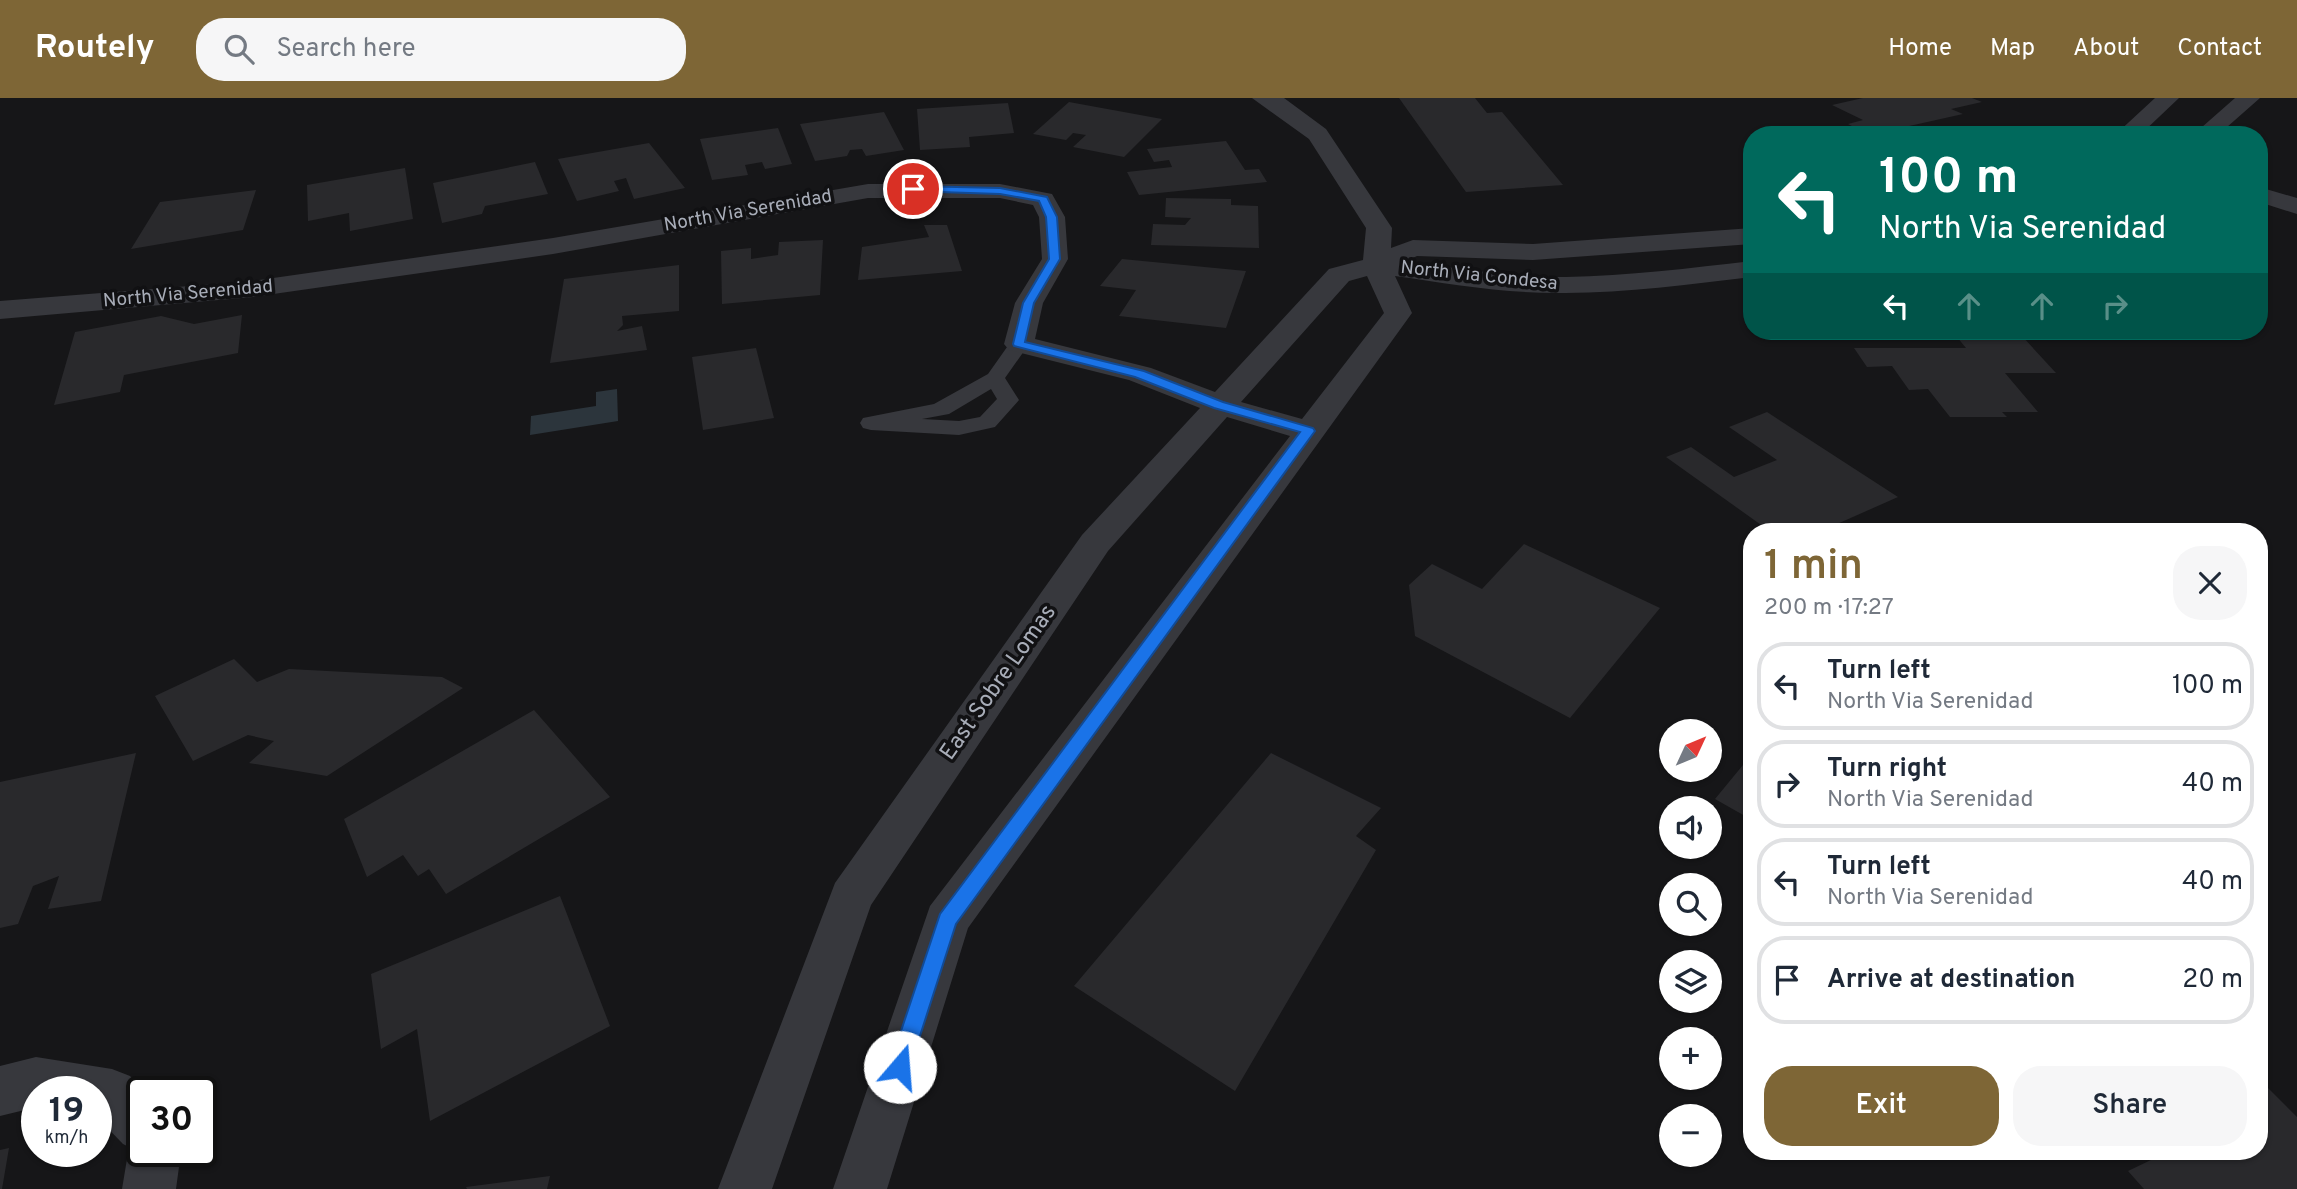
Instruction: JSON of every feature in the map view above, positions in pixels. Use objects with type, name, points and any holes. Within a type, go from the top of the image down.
[{"type":"street","points":[[860,1189],[947,920],[1398,313],[1376,265],[1379,228],[1318,134],[1274,101],[1264,98]]},
{"type":"street","points":[[2136,126],[2168,98]]},
{"type":"street","points":[[2215,126],[2249,98]]},
{"type":"street","name":"North Via Serenidad","points":[[0,310],[253,289],[553,246],[868,191],[959,189],[1000,191],[1043,199],[1052,217],[1055,259],[1029,303],[1019,344]]},
{"type":"street","points":[[2268,197],[2297,206]]},
{"type":"street","name":"North Via Condesa","points":[[1376,265],[1413,248],[1533,252],[1743,237]]},
{"type":"street","name":"North Via Condesa","points":[[1376,265],[1468,278],[1561,285],[1630,282],[1743,271]]},
{"type":"street","name":"East Sobre Lomas","points":[[745,1189],[851,897],[1096,543],[1339,275],[1376,265]]},
{"type":"street","points":[[1019,344],[1140,374],[1219,405],[1308,431]]},
{"type":"street","points":[[0,1091],[36,1082],[112,1094],[126,1109]]},
{"type":"street","points":[[149,1189],[152,1167]]},
{"type":"lane","points":[[995,378],[1008,400],[987,422],[959,428],[871,423],[941,409],[995,378],[1019,344]]},
{"type":"shaded area","points":[[617,389],[618,421],[530,435],[531,416],[596,406],[596,392]]},
{"type":"building","points":[[1399,98],[1475,98],[1487,113],[1502,112],[1563,185],[1466,192]]},
{"type":"building","points":[[1863,98],[1972,98],[1982,102],[1951,109],[1963,114],[1909,126],[1852,126],[1848,124],[1863,120],[1832,105]]},
{"type":"building","points":[[1069,102],[1162,119],[1124,157],[1073,147],[1086,135],[1073,133],[1066,140],[1033,134]]},
{"type":"building","points":[[1008,103],[1014,133],[969,137],[970,147],[920,150],[917,109]]},
{"type":"building","points":[[884,112],[904,150],[866,156],[862,149],[850,150],[847,156],[815,161],[800,124]]},
{"type":"building","points":[[778,128],[792,164],[765,169],[762,162],[745,165],[748,175],[712,180],[700,139]]},
{"type":"building","points":[[1226,141],[1245,170],[1259,169],[1267,182],[1139,195],[1127,172],[1172,167],[1169,160],[1154,162],[1147,149]]},
{"type":"building","points":[[649,143],[685,188],[634,199],[626,178],[614,181],[619,191],[577,201],[558,159]]},
{"type":"building","points":[[535,162],[548,194],[485,206],[482,214],[442,223],[433,183]]},
{"type":"building","points":[[405,168],[413,219],[350,231],[349,213],[308,221],[307,185]]},
{"type":"building","points":[[256,190],[243,230],[131,249],[160,202]]},
{"type":"building","points":[[1166,198],[1231,199],[1231,205],[1258,206],[1259,248],[1151,245],[1153,224],[1185,225],[1191,218],[1165,217]]},
{"type":"building","points":[[924,225],[947,225],[962,271],[858,280],[862,247],[929,237]]},
{"type":"building","points":[[823,240],[820,295],[722,304],[721,251],[751,248],[751,259],[778,255],[779,242]]},
{"type":"building","points":[[1122,259],[1246,271],[1226,328],[1119,316],[1136,290],[1100,286]]},
{"type":"building","points":[[679,265],[679,311],[622,316],[623,325],[617,331],[642,326],[647,350],[550,363],[564,279]]},
{"type":"building","points":[[242,315],[238,353],[124,375],[120,392],[54,405],[75,332],[161,316],[194,324]]},
{"type":"building","points":[[1959,340],[2026,340],[2056,373],[2005,373],[2038,412],[2002,412],[2007,417],[1950,417],[1928,389],[1909,390],[1892,366],[1867,367],[1854,348],[1966,348]]},
{"type":"building","points":[[756,348],[774,418],[703,430],[692,357]]},
{"type":"building","points":[[1767,412],[1898,497],[1839,523],[1758,523],[1666,457],[1691,447],[1734,477],[1777,460],[1729,427]]},
{"type":"building","points":[[1524,544],[1660,608],[1570,718],[1415,636],[1409,585],[1432,564],[1482,589]]},
{"type":"building","points":[[234,659],[257,682],[289,669],[442,677],[463,688],[327,776],[249,763],[274,741],[248,735],[193,761],[155,696]]},
{"type":"building","points":[[534,710],[610,797],[446,894],[429,869],[418,876],[403,855],[367,877],[344,819]]},
{"type":"building","points":[[136,753],[101,901],[48,909],[59,876],[33,886],[18,924],[0,928],[0,782]]},
{"type":"building","points":[[1271,753],[1381,808],[1356,836],[1376,850],[1235,1091],[1074,986]]},
{"type":"building","points":[[1743,765],[1743,815],[1722,803],[1722,796],[1717,796]]},
{"type":"building","points":[[560,896],[610,1026],[430,1121],[417,1029],[381,1049],[371,974]]},
{"type":"building","points":[[2268,1088],[2297,1117],[2297,1189],[2144,1189],[2128,1171],[2151,1160],[2268,1160]]},
{"type":"building","points":[[9,1148],[2,1189],[0,1189],[0,1150]]},
{"type":"building","points":[[550,1176],[547,1189],[466,1187]]},
{"type":"route","points":[[900,1067],[947,920],[1308,431],[1219,405],[1140,374],[1019,344],[1029,303],[1055,259],[1052,217],[1043,199],[1000,191],[913,189]]}]
